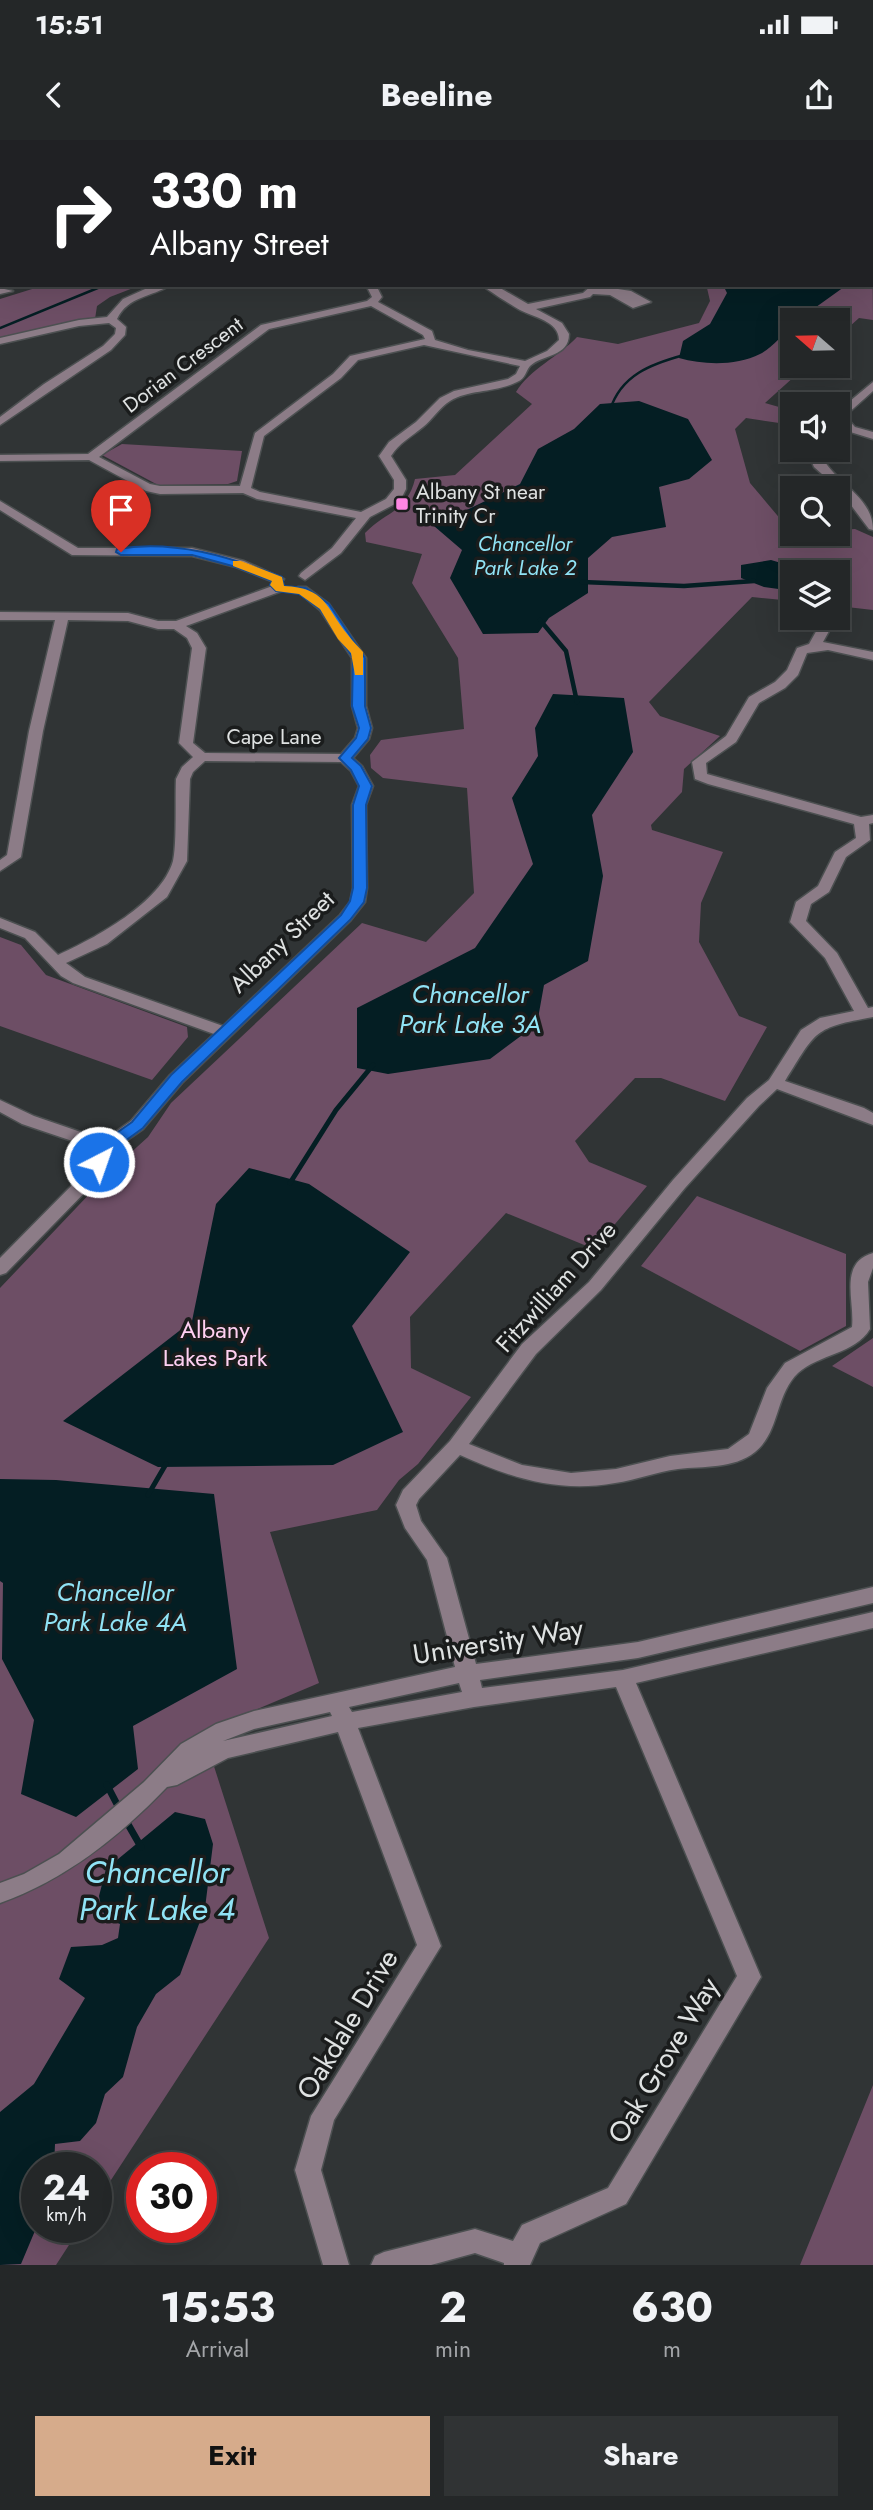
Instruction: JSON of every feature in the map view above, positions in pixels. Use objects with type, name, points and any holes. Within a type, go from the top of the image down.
[{"type":"street","points":[[111,320],[115,309],[139,293],[159,287]]},
{"type":"street","points":[[371,303],[377,297],[372,287]]},
{"type":"street","points":[[0,505],[76,552],[192,552],[240,564],[289,591],[303,583],[337,550],[364,516],[393,500],[400,490],[399,479],[385,456],[393,444],[420,424],[444,400],[458,393],[508,383],[520,376],[527,364],[557,349],[565,337],[558,325],[490,287]]},
{"type":"street","points":[[524,308],[575,298],[596,288],[614,293]]},
{"type":"street","points":[[371,303],[387,307],[400,319],[428,333],[431,343]]},
{"type":"street","name":"Dorian Crescent","points":[[91,457],[265,327],[371,303]]},
{"type":"street","points":[[0,341],[76,324],[111,320],[121,327],[120,335],[107,348],[48,386],[0,422]]},
{"type":"street","points":[[245,489],[259,435],[337,376],[354,358],[424,342],[442,344],[465,353],[527,364]]},
{"type":"street","points":[[873,385],[839,416],[851,429],[873,436]]},
{"type":"street","points":[[0,458],[91,457],[146,487],[160,490],[245,489],[257,495],[364,516]]},
{"type":"street","points":[[817,462],[864,511],[873,526]]},
{"type":"street","points":[[0,616],[109,615],[158,625],[177,625],[278,583]]},
{"type":"street","points":[[303,583],[324,607],[359,658],[359,706],[365,728],[362,739],[345,758]]},
{"type":"street","points":[[0,867],[13,857],[36,731],[63,615]]},
{"type":"street","points":[[56,961],[102,941],[159,897],[180,861],[183,779],[187,770],[202,757],[186,743],[199,648],[192,636],[177,625]]},
{"type":"street","points":[[823,630],[815,644],[802,651],[793,672],[780,685],[754,700],[731,739],[699,762],[700,776],[749,793],[867,820],[863,840],[841,855],[824,889],[804,902],[797,922],[832,956],[868,1012]]},
{"type":"street","points":[[815,644],[832,645],[873,656]]},
{"type":"street","name":"Cape Lane","points":[[202,757],[345,758]]},
{"type":"street","name":"Albany Street","points":[[0,1269],[89,1178],[106,1147],[137,1125],[176,1079],[336,927],[357,902],[360,888],[359,805],[366,786],[356,769],[345,758]]},
{"type":"street","points":[[0,923],[30,935],[67,973],[79,980],[225,1031]]},
{"type":"street","name":"Fitzwilliam Drive","points":[[474,1698],[437,1558],[412,1523],[406,1506],[417,1485],[457,1446],[529,1349],[606,1273],[679,1184],[752,1102],[775,1083],[812,1028],[841,1016],[868,1012]]},
{"type":"street","points":[[775,1083],[858,1112],[873,1120]]},
{"type":"street","points":[[0,1105],[28,1120],[106,1147]]},
{"type":"street","points":[[457,1446],[513,1471],[561,1482],[615,1476],[663,1464],[719,1459],[738,1453],[749,1447],[762,1431],[767,1407],[783,1377],[794,1366],[841,1345],[861,1329],[858,1279],[865,1264],[873,1259]]},
{"type":"street","name":"University Way","points":[[0,1893],[32,1881],[67,1861],[152,1788],[223,1749],[467,1673],[638,1650],[873,1595]]},
{"type":"street","name":"University Way","points":[[341,1711],[474,1698],[623,1678],[873,1620]]},
{"type":"street","name":"Oak Grove Way","points":[[384,2265],[475,2241],[518,2260],[531,2234],[617,2196],[750,1977],[623,1678]]},
{"type":"street","name":"Oakdale Drive","points":[[336,2265],[308,2170],[323,2116],[429,1946],[341,1711]]},
{"type":"green space","points":[[39,287],[136,287],[110,297],[97,306],[95,319],[0,338],[0,299]]},
{"type":"green space","name":"Albany Lakes Park","points":[[705,287],[873,287],[873,320],[859,318],[850,326],[850,308],[780,308],[780,378],[793,378],[765,403],[780,407],[780,423],[746,418],[735,429],[750,483],[780,519],[780,546],[850,546],[850,529],[873,537],[873,610],[850,607],[850,560],[780,560],[780,600],[752,597],[649,702],[660,716],[720,736],[684,769],[682,792],[651,825],[652,830],[723,852],[701,903],[699,942],[739,1016],[767,1027],[725,1101],[661,1078],[635,1078],[575,1141],[589,1162],[647,1186],[594,1249],[506,1213],[410,1317],[411,1368],[471,1397],[418,1464],[399,1480],[377,1510],[270,1532],[319,1683],[203,1732],[269,1938],[129,2152],[126,2152],[126,2157],[112,2178],[112,2152],[21,2152],[21,2243],[70,2243],[56,2265],[0,2265],[0,1288],[116,1166],[148,1137],[171,1103],[362,923],[426,942],[474,893],[467,788],[383,778],[371,768],[370,755],[381,740],[464,729],[458,658],[412,583],[422,554],[366,542],[365,533],[401,505],[415,479],[455,475],[532,404],[516,392],[536,370],[577,337],[618,344],[699,323],[710,301]]},
{"type":"green space","points":[[122,444],[242,451],[237,481],[228,484],[158,485],[102,455]]},
{"type":"green space","points":[[0,937],[21,945],[46,975],[187,1027],[188,1037],[152,1080],[0,1026]]},
{"type":"green space","points":[[697,1196],[846,1254],[846,1326],[800,1351],[641,1266]]},
{"type":"green space","points":[[873,1338],[873,1387],[832,1366]]},
{"type":"green space","points":[[873,2085],[873,2265],[800,2265]]},
{"type":"water","points":[[724,287],[844,287],[815,308],[780,308],[780,338],[751,358],[720,363],[679,358],[683,341],[710,324],[727,293]]},
{"type":"water","name":"Chancellor Park Lake 2","points":[[639,401],[688,419],[712,460],[689,479],[659,487],[666,527],[612,537],[588,558],[588,593],[549,618],[538,633],[483,634],[450,578],[462,550],[434,526],[520,484],[538,449],[574,429],[600,404]]},
{"type":"water","points":[[771,560],[780,563],[780,589],[764,587],[741,578],[741,565]]},
{"type":"water","name":"Chancellor Park Lake 3A","points":[[553,694],[624,698],[633,752],[592,815],[603,876],[588,961],[544,985],[537,1024],[490,1059],[388,1074],[357,1068],[357,1008],[475,948],[533,864],[512,798],[538,756],[535,728]]},
{"type":"water","points":[[249,1168],[309,1184],[410,1252],[352,1326],[403,1432],[333,1465],[158,1467],[63,1421],[192,1321],[216,1204]]},
{"type":"water","name":"Chancellor Park Lake 4A","points":[[0,1479],[56,1480],[214,1494],[237,1669],[133,1726],[138,1769],[76,1817],[21,1794],[34,1720],[2,1659]]},
{"type":"water","name":"Chancellor Park Lake 4","points":[[175,1812],[205,1819],[213,1844],[205,1908],[180,1975],[156,1994],[137,2027],[123,2077],[105,2094],[96,2123],[80,2141],[55,2144],[55,2152],[21,2152],[21,2243],[30,2243],[21,2264],[0,2265],[0,2112],[34,2084],[85,1998],[59,1979],[71,1947],[102,1945],[118,1938],[120,1924],[110,1920],[102,1911],[99,1896],[106,1869]]},
{"type":"waterway","points":[[0,328],[100,287]]},
{"type":"waterway","points":[[610,410],[622,388],[639,373],[660,362],[684,355]]},
{"type":"waterway","points":[[582,582],[684,586],[754,581]]},
{"type":"waterway","points":[[540,620],[566,651],[577,702]]},
{"type":"waterway","points":[[290,1183],[336,1110],[373,1065]]},
{"type":"waterway","points":[[148,1495],[166,1464]]},
{"type":"waterway","points":[[107,1785],[120,1810]]},
{"type":"waterway","points":[[125,1819],[141,1847]]},
{"type":"slow traffic","points":[[237,564],[278,579],[276,585],[281,589],[302,590],[313,596],[357,652],[359,672]]},
{"type":"place","name":"Albany St near Trinity Cr","points":[[402,504]]},
{"type":"route","points":[[99,1162],[106,1147],[137,1125],[176,1079],[326,937],[357,902],[360,888],[359,805],[366,786],[364,779],[345,758],[362,739],[365,728],[359,713],[359,658],[329,613],[313,596],[302,590],[281,589],[276,585],[278,579],[240,564],[192,552],[121,552]]}]
